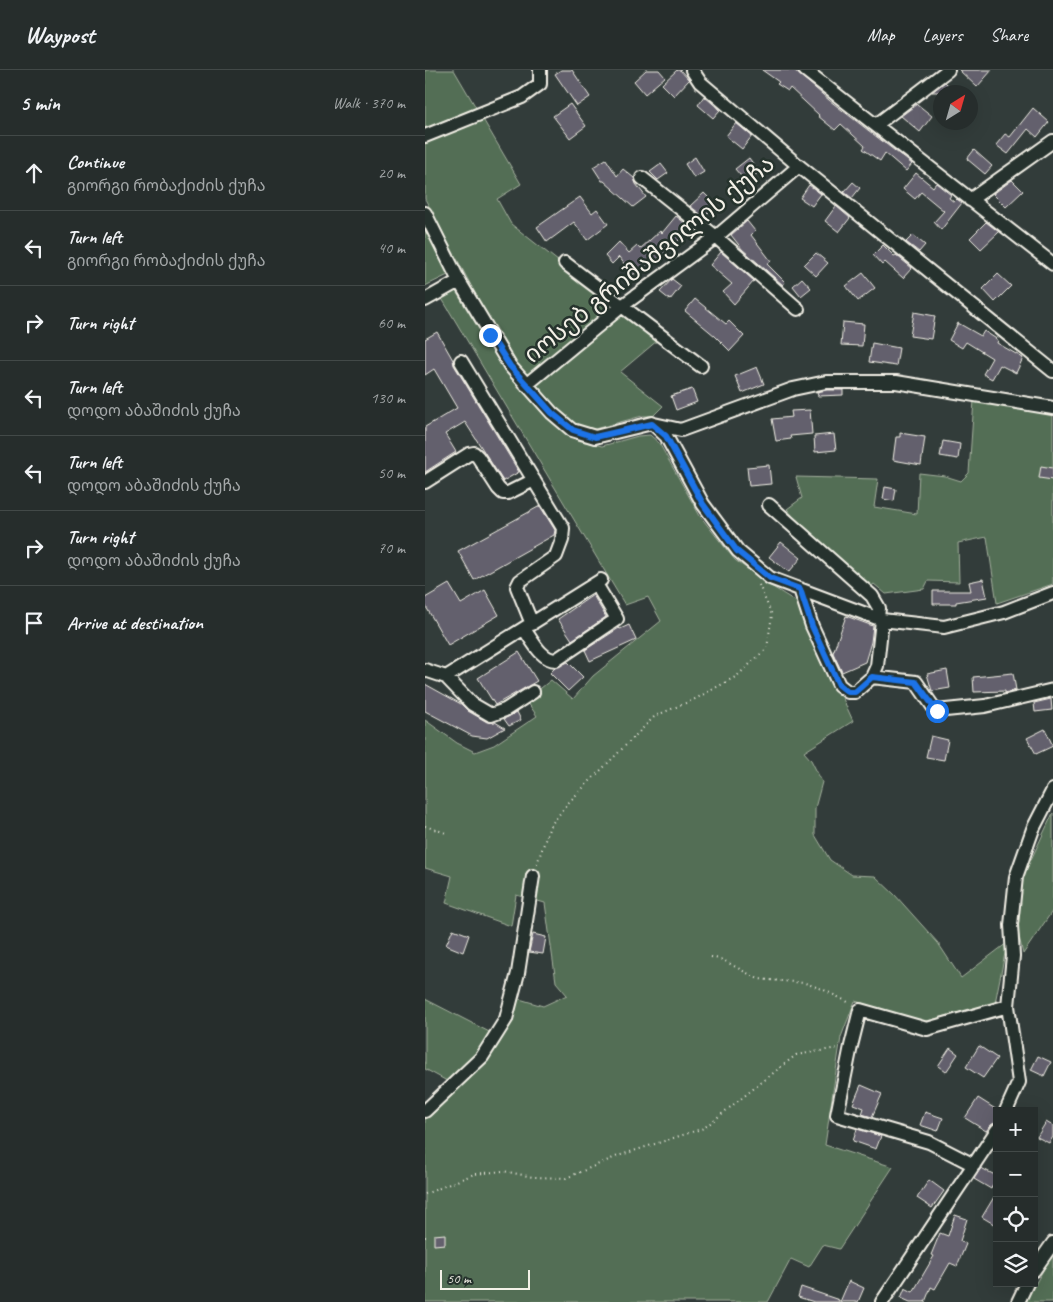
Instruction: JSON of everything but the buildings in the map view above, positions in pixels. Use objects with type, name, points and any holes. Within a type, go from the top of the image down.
[{"type":"street","points":[[425,136],[522,97],[540,84],[539,70]]},
{"type":"street","points":[[692,70],[700,82],[799,166],[1053,371]]},
{"type":"street","points":[[805,70],[1053,264]]},
{"type":"street","points":[[876,125],[948,70]]},
{"type":"street","points":[[970,200],[1053,141]]},
{"type":"street","name":"იოსებ გრიშაშვილის ქუჩა","points":[[526,385],[622,306],[716,237],[799,166]]},
{"type":"street","points":[[643,178],[716,237],[798,309]]},
{"type":"street","points":[[425,213],[459,280],[510,366],[552,413],[573,430],[595,437],[652,424],[681,430],[793,389],[826,382],[896,382],[1053,408]]},
{"type":"street","points":[[565,263],[701,366]]},
{"type":"street","points":[[425,300],[459,280]]},
{"type":"street","points":[[446,677],[528,626],[598,582],[616,616],[616,621],[555,660],[549,660],[542,654],[528,626],[517,587],[520,581],[556,556],[562,540],[563,528],[461,361]]},
{"type":"street","points":[[652,424],[666,436],[703,504],[737,551],[770,578],[880,619],[944,627],[1004,612],[1053,593]]},
{"type":"street","points":[[425,482],[469,454],[474,453],[479,456],[503,493],[508,493],[533,480]]},
{"type":"street","points":[[769,505],[872,596],[879,608],[877,666],[872,677],[855,692],[848,692],[839,685],[812,626],[800,589]]},
{"type":"street","points":[[425,670],[446,677],[472,704],[491,715],[505,710],[533,692]]},
{"type":"street","points":[[872,677],[916,682],[937,711],[985,706],[1053,690]]},
{"type":"street","points":[[1008,1107],[1019,1082],[1008,1006],[1013,956],[1011,925],[1016,877],[1033,829],[1053,790]]},
{"type":"street","points":[[425,1111],[482,1057],[506,1019],[517,973],[533,876]]},
{"type":"street","points":[[974,1165],[929,1142],[837,1115],[851,1046],[861,1010],[927,1029],[1008,1006]]},
{"type":"street","points":[[882,1302],[993,1136]]},
{"type":"street","points":[[1038,1264],[1053,1243]]},
{"type":"street","points":[[1018,1302],[1025,1287]]},
{"type":"path","points":[[533,876],[550,826],[569,802],[655,716],[695,699],[737,676],[767,648],[772,615],[757,582]]},
{"type":"path","points":[[425,826],[446,834]]},
{"type":"path","points":[[711,957],[723,960],[758,979],[805,983],[822,989],[861,1010]]},
{"type":"path","points":[[427,1194],[474,1174],[503,1171],[533,1177],[566,1178],[617,1156],[704,1128],[796,1055],[851,1046]]},
{"type":"green space","points":[[425,70],[454,70],[521,184],[497,199],[511,224],[658,340],[620,372],[663,406],[653,416],[642,416],[591,430],[578,426],[560,412],[507,353],[425,199]]},
{"type":"green space","points":[[425,226],[450,274],[425,286]]},
{"type":"green space","points":[[455,290],[506,373],[547,418],[577,440],[602,446],[638,436],[650,435],[659,443],[700,516],[735,560],[800,604],[853,721],[804,752],[811,760],[822,782],[815,808],[815,835],[830,860],[852,875],[875,876],[895,895],[938,943],[961,978],[1007,943],[995,1003],[923,1022],[855,1001],[841,1037],[825,1145],[893,1167],[839,1249],[823,1245],[809,1267],[791,1259],[768,1302],[425,1302],[425,1120],[458,1087],[425,1069],[425,999],[501,1038],[511,1023],[516,998],[543,1006],[567,995],[556,982],[545,903],[516,895],[511,926],[446,903],[452,876],[425,868],[425,720],[457,743],[475,752],[494,745],[537,716],[526,700],[551,680],[573,699],[593,676],[661,621],[648,597],[625,605],[441,297]]},
{"type":"green space","points":[[974,400],[1053,415],[1053,584],[997,603],[987,537],[958,543],[959,582],[928,581],[924,589],[886,594],[874,584],[869,588],[804,529],[787,509],[802,498],[796,477],[878,479],[874,507],[917,514],[919,473],[945,476],[961,481],[969,473]]},
{"type":"green space","points":[[1053,813],[1053,910],[1023,954],[1016,923],[1020,883]]},
{"type":"green space","points":[[1053,1253],[1053,1302],[1025,1302],[1034,1287],[1038,1287],[1038,1279]]},
{"type":"route","points":[[490,335],[510,366],[552,413],[573,430],[595,437],[652,424],[666,436],[703,504],[737,551],[770,578],[800,589],[812,626],[839,685],[848,692],[855,692],[872,677],[916,682],[937,711]]}]
